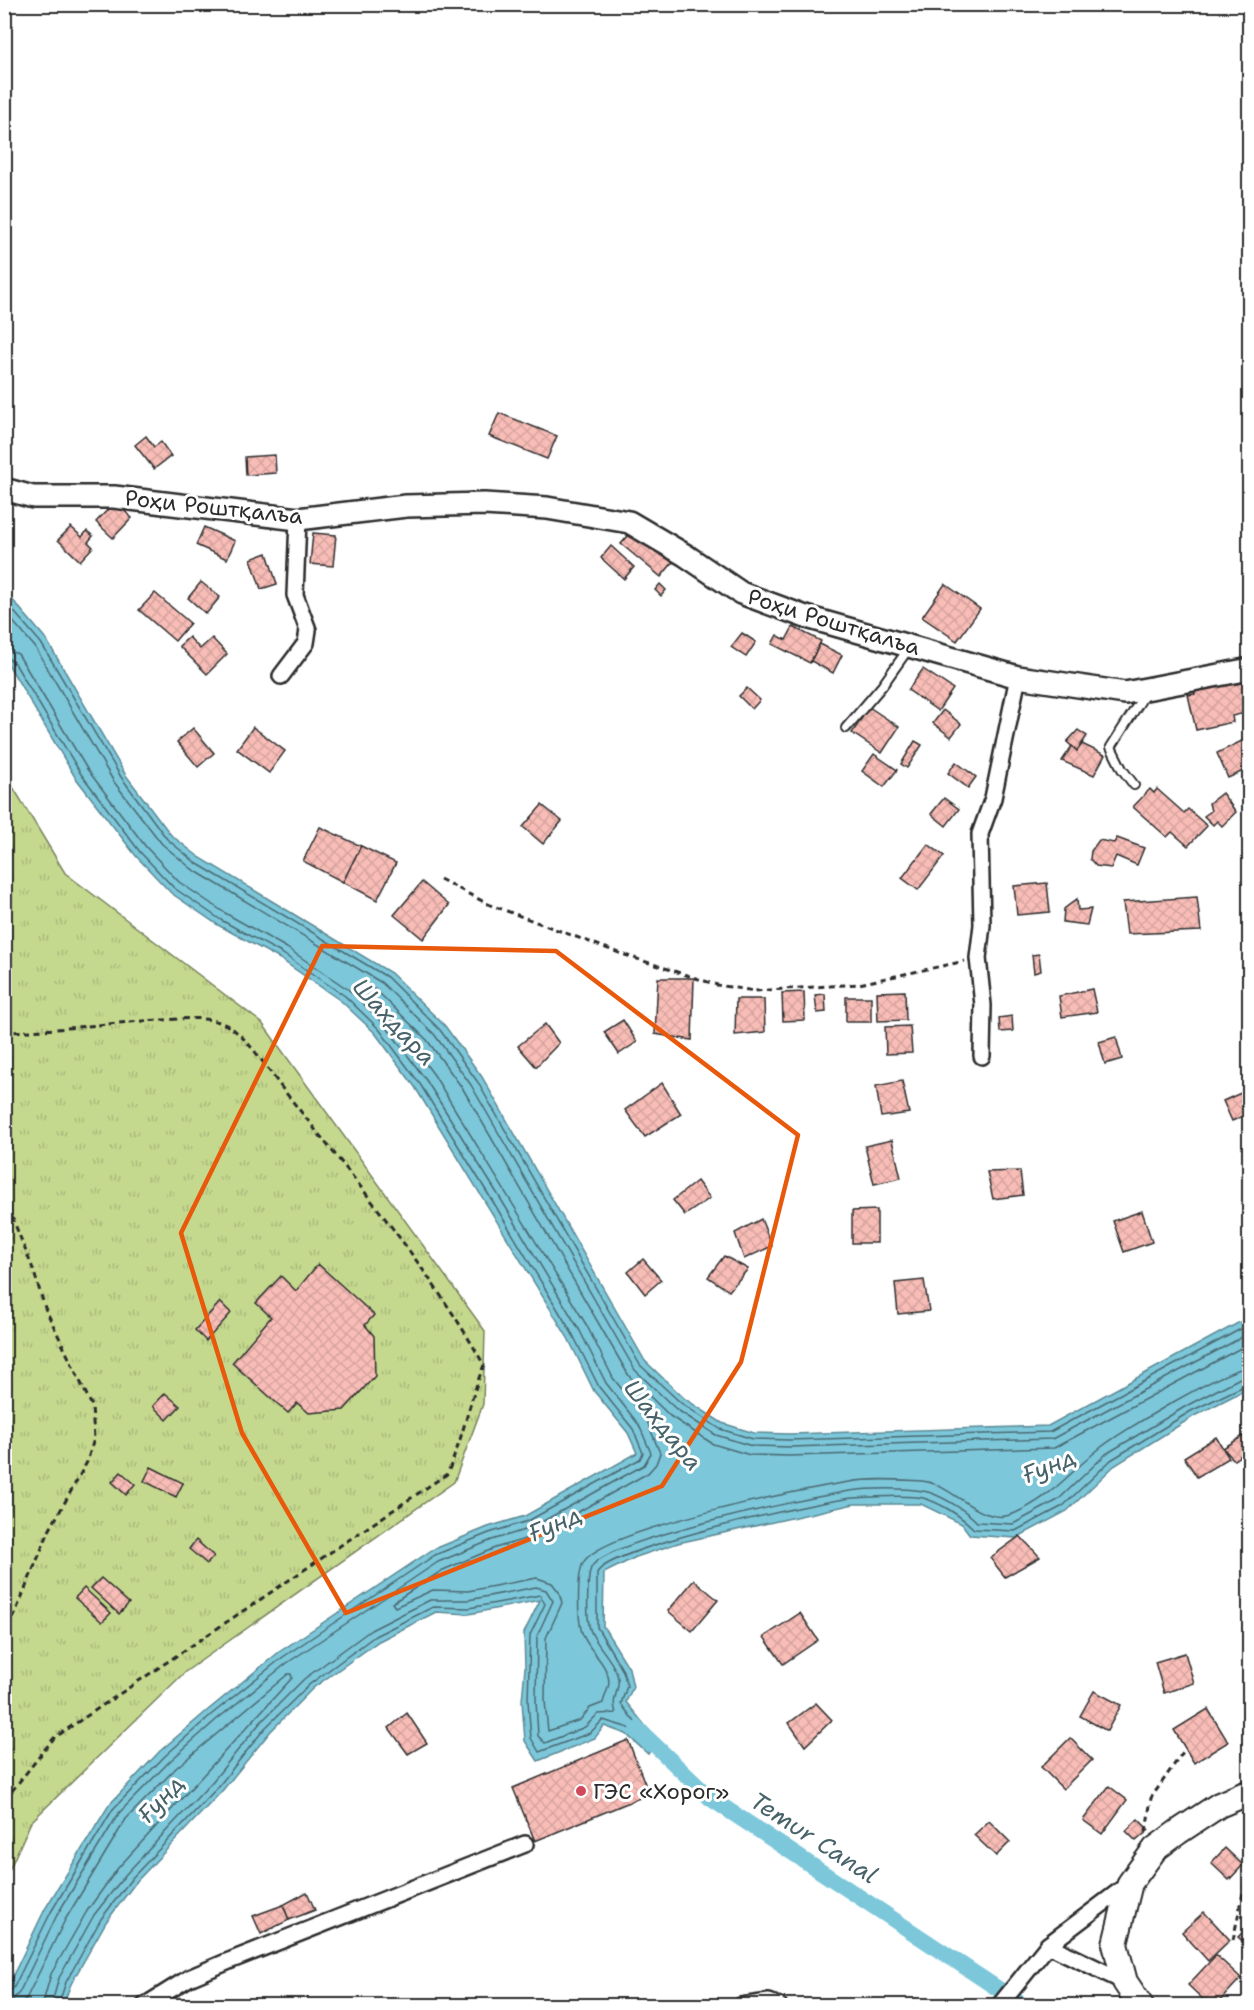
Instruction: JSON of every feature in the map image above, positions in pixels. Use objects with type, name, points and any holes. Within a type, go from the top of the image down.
[{"type":"main road","name":"Роҳи Роштқалъа","points":[[4,489],[33,497],[114,497],[298,519],[406,506],[484,504],[547,508],[629,522],[741,593],[803,616],[1018,677],[1125,693],[1147,691],[1250,669]]},
{"type":"main road","points":[[1141,2006],[1125,1982],[1115,1944],[1130,1883],[1155,1849],[1219,1805],[1250,1792]]},
{"type":"street","points":[[281,676],[306,643],[308,630],[295,595],[298,519]]},
{"type":"street","points":[[982,1056],[983,1005],[978,958],[982,925],[980,834],[993,798],[1018,677]]},
{"type":"street","points":[[144,2006],[189,1978],[525,1844]]},
{"type":"street","points":[[999,2006],[1024,1972],[1048,1945],[1130,1883]]},
{"type":"street","points":[[1048,1945],[1125,1982]]},
{"type":"street","points":[[741,2006],[769,2002],[779,2006]]},
{"type":"lane","points":[[846,728],[882,686],[910,646]]},
{"type":"lane","points":[[1134,785],[1122,769],[1112,747],[1147,691]]},
{"type":"path","points":[[440,879],[488,904],[622,954],[717,986],[755,991],[859,984],[978,958]]},
{"type":"path","points":[[4,1032],[197,1018],[223,1023],[246,1042],[334,1153],[456,1316],[484,1365],[471,1396],[458,1449],[447,1474],[54,1738],[4,1801]]},
{"type":"path","points":[[4,1197],[33,1269],[45,1308],[92,1406],[94,1439],[87,1462],[50,1531],[4,1640]]},
{"type":"path","points":[[1155,1849],[1144,1845],[1152,1798],[1185,1749]]},
{"type":"path","points":[[1233,1940],[1246,1879],[1250,1874]]},
{"type":"highlighted area","points":[[322,946],[556,951],[798,1135],[741,1362],[662,1486],[346,1613],[242,1433],[181,1233]]},
{"type":"green space","points":[[5,774],[65,873],[262,1023],[485,1331],[483,1404],[454,1482],[185,1672],[31,1822],[5,1879]]},
{"type":"water","points":[[5,591],[46,639],[125,774],[171,835],[199,857],[391,973],[445,1026],[482,1077],[645,1361],[685,1399],[722,1423],[754,1433],[790,1434],[1048,1426],[1249,1317],[1249,1388],[1194,1416],[1114,1466],[1067,1511],[1016,1538],[970,1535],[962,1524],[921,1504],[854,1504],[678,1543],[636,1557],[604,1573],[603,1626],[629,1668],[633,1687],[626,1702],[657,1740],[648,1754],[626,1734],[604,1726],[595,1738],[538,1761],[525,1741],[522,1701],[525,1668],[524,1633],[540,1600],[469,1614],[436,1612],[379,1641],[313,1688],[270,1732],[222,1791],[136,1882],[106,1922],[71,1984],[63,2005],[5,2005],[5,1992],[45,1909],[109,1805],[160,1751],[279,1652],[432,1550],[488,1527],[525,1516],[637,1453],[628,1433],[594,1391],[568,1338],[415,1087],[375,1033],[341,1001],[280,959],[218,925],[171,893],[136,856],[75,777],[5,659]]},
{"type":"building","points":[[499,413],[557,436],[547,459],[489,436]]},
{"type":"building","points":[[146,436],[154,447],[161,442],[171,456],[154,469],[135,445]]},
{"type":"building","points":[[275,455],[276,473],[246,475],[245,457]]},
{"type":"building","points":[[115,502],[132,518],[113,538],[96,522]]},
{"type":"building","points":[[71,527],[82,537],[87,531],[93,536],[88,542],[93,547],[80,561],[58,540]]},
{"type":"building","points":[[204,527],[235,541],[227,559],[196,545]]},
{"type":"building","points":[[635,528],[674,561],[661,577],[621,544]]},
{"type":"building","points":[[313,533],[336,535],[333,566],[310,564]]},
{"type":"building","points":[[611,546],[634,567],[624,579],[601,558]]},
{"type":"building","points":[[267,553],[277,584],[261,589],[251,559]]},
{"type":"building","points":[[201,582],[220,597],[206,614],[188,598]]},
{"type":"building","points":[[660,584],[666,590],[661,596],[655,590]]},
{"type":"building","points":[[945,584],[980,609],[957,641],[922,617]]},
{"type":"building","points":[[155,593],[190,623],[175,641],[139,610]]},
{"type":"building","points":[[793,627],[821,641],[810,663],[772,644],[777,635],[786,640]]},
{"type":"building","points":[[742,633],[756,642],[746,657],[731,647]]},
{"type":"building","points":[[189,637],[200,649],[212,638],[227,654],[207,674],[179,646]]},
{"type":"building","points":[[820,644],[842,655],[833,673],[811,661]]},
{"type":"building","points":[[923,669],[953,689],[938,711],[908,690]]},
{"type":"building","points":[[1250,678],[1250,712],[1232,716],[1233,722],[1196,730],[1188,695],[1195,694],[1193,683]]},
{"type":"building","points":[[747,688],[760,700],[752,709],[739,696]]},
{"type":"building","points":[[869,707],[899,727],[882,753],[852,733]]},
{"type":"building","points":[[943,710],[961,724],[951,737],[933,723]]},
{"type":"building","points":[[253,727],[285,751],[269,773],[237,749]]},
{"type":"building","points":[[193,728],[214,753],[198,767],[177,742]]},
{"type":"building","points":[[1078,730],[1087,736],[1077,751],[1067,742]]},
{"type":"building","points":[[1250,737],[1250,768],[1228,778],[1217,753]]},
{"type":"building","points":[[915,741],[922,745],[907,768],[901,764]]},
{"type":"building","points":[[1082,744],[1105,755],[1094,775],[1062,761],[1072,746],[1077,751]]},
{"type":"building","points":[[874,754],[897,770],[884,787],[862,771]]},
{"type":"building","points":[[956,762],[976,777],[968,788],[948,773]]},
{"type":"building","points":[[1150,789],[1154,793],[1157,789],[1184,813],[1188,809],[1207,826],[1188,846],[1172,832],[1167,837],[1133,807]]},
{"type":"building","points":[[1222,793],[1236,812],[1222,826],[1217,821],[1213,825],[1204,816],[1211,811],[1209,803]]},
{"type":"building","points":[[944,798],[959,809],[946,826],[931,814]]},
{"type":"building","points":[[542,805],[562,821],[543,844],[523,827]]},
{"type":"building","points":[[320,827],[361,846],[343,882],[303,861]]},
{"type":"building","points":[[1117,838],[1144,848],[1137,865],[1116,856],[1111,868],[1096,866],[1090,859],[1091,851],[1099,840],[1114,843]]},
{"type":"building","points":[[928,844],[944,856],[918,890],[902,878]]},
{"type":"building","points":[[361,846],[396,863],[377,900],[343,882]]},
{"type":"building","points":[[422,882],[449,905],[423,939],[394,915]]},
{"type":"building","points":[[1047,883],[1050,912],[1017,915],[1014,886]]},
{"type":"building","points":[[1197,897],[1201,931],[1127,934],[1123,902]]},
{"type":"building","points":[[1077,899],[1078,910],[1091,909],[1087,925],[1063,922],[1064,909]]},
{"type":"building","points":[[1039,954],[1041,971],[1034,973],[1032,955]]},
{"type":"building","points":[[1250,971],[1250,1001],[1244,973]]},
{"type":"building","points":[[658,978],[694,978],[692,1040],[655,1034]]},
{"type":"building","points":[[1092,989],[1097,1012],[1062,1017],[1059,996]]},
{"type":"building","points":[[905,991],[906,1020],[878,1021],[877,992]]},
{"type":"building","points":[[804,992],[805,1020],[783,1021],[782,993]]},
{"type":"building","points":[[825,994],[826,1012],[817,1013],[815,995]]},
{"type":"building","points":[[846,997],[871,997],[871,1022],[846,1022]]},
{"type":"building","points":[[736,999],[764,999],[765,1032],[735,1035]]},
{"type":"building","points":[[1012,1016],[1013,1031],[1000,1032],[999,1018]]},
{"type":"building","points":[[623,1020],[637,1042],[619,1054],[604,1032]]},
{"type":"building","points":[[545,1024],[559,1043],[536,1067],[518,1046]]},
{"type":"building","points":[[910,1026],[912,1053],[886,1054],[885,1027]]},
{"type":"building","points":[[1116,1037],[1122,1059],[1105,1064],[1099,1042]]},
{"type":"building","points":[[902,1081],[909,1113],[881,1117],[876,1086]]},
{"type":"building","points":[[662,1083],[681,1114],[645,1137],[625,1110]]},
{"type":"building","points":[[1243,1092],[1250,1113],[1232,1121],[1223,1101]]},
{"type":"building","points":[[892,1140],[901,1178],[874,1184],[865,1146]]},
{"type":"building","points":[[1020,1171],[1023,1195],[993,1199],[987,1172]]},
{"type":"building","points":[[697,1181],[710,1198],[685,1215],[673,1200]]},
{"type":"building","points":[[877,1210],[877,1243],[852,1243],[852,1211]]},
{"type":"building","points":[[1142,1211],[1152,1242],[1124,1252],[1113,1221]]},
{"type":"building","points":[[761,1219],[772,1246],[744,1259],[735,1233]]},
{"type":"building","points":[[724,1256],[748,1269],[729,1291],[708,1277]]},
{"type":"building","points":[[643,1259],[661,1280],[645,1294],[628,1272]]},
{"type":"building","points":[[318,1264],[374,1315],[365,1325],[374,1336],[375,1376],[344,1410],[309,1413],[297,1403],[288,1413],[232,1363],[271,1317],[256,1303],[281,1276],[296,1291]]},
{"type":"building","points":[[924,1280],[929,1311],[898,1314],[895,1283]]},
{"type":"building","points":[[220,1302],[231,1313],[206,1341],[195,1330]]},
{"type":"building","points":[[165,1393],[180,1406],[167,1420],[153,1406]]},
{"type":"building","points":[[1250,1432],[1250,1449],[1234,1460],[1223,1448]]},
{"type":"building","points":[[1216,1437],[1229,1458],[1197,1477],[1184,1457]]},
{"type":"building","points":[[151,1467],[183,1483],[176,1497],[144,1481]]},
{"type":"building","points":[[121,1472],[135,1484],[126,1495],[112,1482]]},
{"type":"building","points":[[1020,1536],[1040,1557],[1005,1577],[990,1558]]},
{"type":"building","points":[[196,1540],[214,1556],[207,1564],[189,1549]]},
{"type":"building","points":[[101,1578],[129,1603],[119,1614],[91,1588]]},
{"type":"building","points":[[694,1580],[718,1600],[692,1631],[668,1611]]},
{"type":"building","points":[[84,1588],[111,1613],[102,1622],[75,1598]]},
{"type":"building","points":[[800,1613],[818,1640],[783,1664],[764,1637]]},
{"type":"building","points":[[1185,1653],[1194,1683],[1164,1693],[1155,1662]]},
{"type":"building","points":[[1094,1691],[1121,1705],[1107,1731],[1080,1716]]},
{"type":"building","points":[[816,1703],[832,1720],[805,1746],[789,1723]]},
{"type":"building","points":[[1208,1709],[1228,1742],[1194,1763],[1174,1730]]},
{"type":"building","points":[[407,1713],[427,1743],[408,1754],[389,1728]]},
{"type":"building","points":[[1070,1738],[1092,1760],[1063,1789],[1041,1767]]},
{"type":"building","name":"ГЭС «Хорог»","points":[[628,1740],[649,1794],[535,1841],[513,1788]]},
{"type":"building","points":[[1109,1786],[1127,1800],[1102,1834],[1083,1820]]},
{"type":"building","points":[[1138,1819],[1149,1830],[1136,1841],[1126,1831]]},
{"type":"building","points":[[989,1821],[1010,1842],[996,1856],[974,1835]]},
{"type":"building","points":[[1225,1848],[1243,1865],[1229,1880],[1211,1863]]},
{"type":"building","points":[[307,1892],[315,1910],[289,1920],[283,1905]]},
{"type":"building","points":[[283,1905],[289,1920],[261,1934],[253,1916]]},
{"type":"building","points":[[1204,1912],[1230,1940],[1208,1961],[1182,1932]]},
{"type":"building","points":[[1250,1925],[1250,1948],[1238,1937]]},
{"type":"building","points":[[1216,1955],[1241,1978],[1215,2006],[1210,2006],[1188,1985]]},
{"type":"waterway","name":"Temur Canal","points":[[638,1729],[710,1798],[1024,2006]]},
{"type":"place","name":"ГЭС «Хорог»","points":[[581,1791]]},
{"type":"water label","name":"Шахдара","points":[[394,1022]]},
{"type":"water label","name":"Шахдара","points":[[663,1425]]},
{"type":"water label","name":"Ғунд","points":[[1049,1466]]},
{"type":"water label","name":"Ғунд","points":[[555,1524]]},
{"type":"water label","name":"Ғунд","points":[[161,1799]]}]
